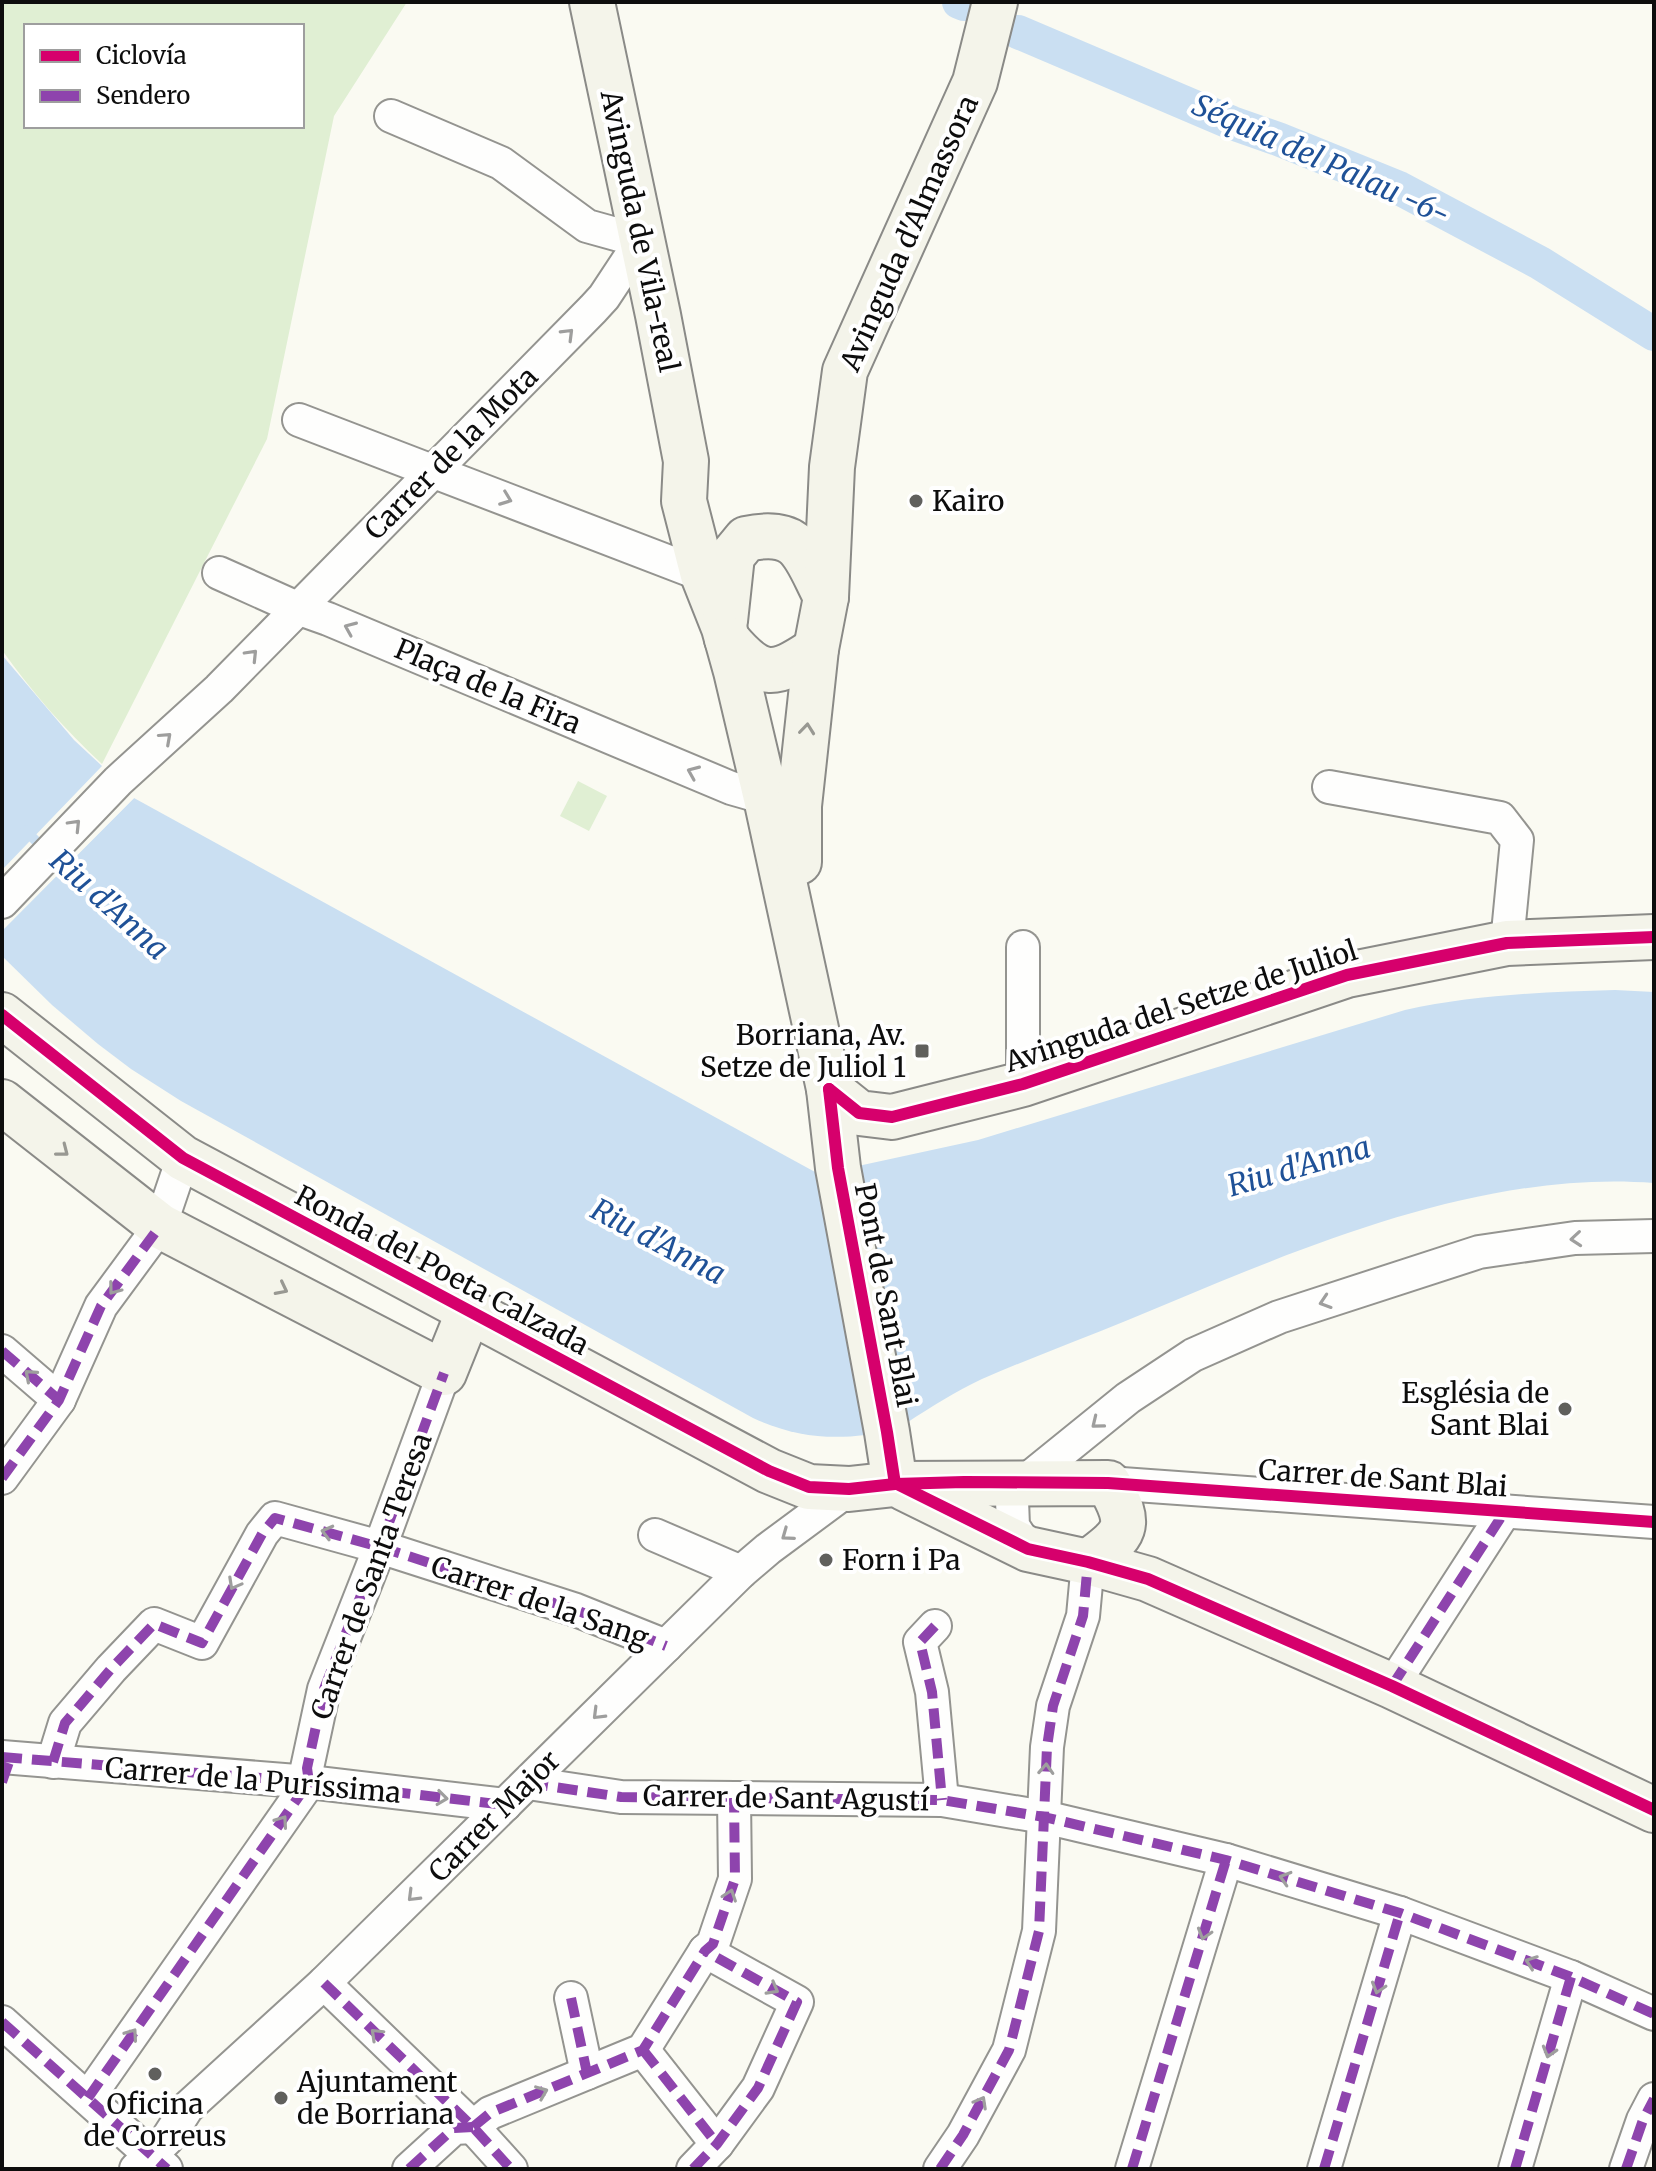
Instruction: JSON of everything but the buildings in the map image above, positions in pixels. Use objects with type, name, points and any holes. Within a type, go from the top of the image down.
[{"type":"street","name":"Avinguda de Vila-real","points":[[592,2],[686,461],[684,501],[703,575],[782,802]]},
{"type":"street","name":"Avinguda d'Almassora","points":[[782,802],[826,597],[832,467],[845,371],[975,82],[995,2]]},
{"type":"street","points":[[391,116],[501,163],[587,226],[641,241]]},
{"type":"street","name":"Carrer de la Mota","points":[[297,608],[604,297],[641,241]]},
{"type":"street","points":[[604,297],[658,315]]},
{"type":"street","points":[[299,420],[703,575]]},
{"type":"street","name":"Avinguda de Vila-real","points":[[686,461],[716,510],[759,536]]},
{"type":"street","name":"Avinguda d'Almassora","points":[[759,536],[812,502],[832,467]]},
{"type":"street","name":"Avinguda de Vila-real","points":[[726,634],[732,556],[746,539],[759,536],[791,540],[799,546],[826,597]]},
{"type":"street","name":"Plaça de la Fira","points":[[219,573],[731,788],[782,802]]},
{"type":"street","points":[[2,902],[118,781],[219,689],[297,608]]},
{"type":"street","points":[[726,634],[750,663],[760,669],[772,671],[784,668],[816,649]]},
{"type":"street","points":[[1329,787],[1500,818],[1517,840],[1507,943]]},
{"type":"street","points":[[782,802],[799,949],[829,1089]]},
{"type":"street","name":"Avinguda del Setze de Juliol","points":[[829,1089],[859,1113],[892,1117],[1023,1084],[1347,975],[1507,943],[1654,937]]},
{"type":"street","points":[[1023,947],[1023,1084]]},
{"type":"street","name":"Ronda del Poeta Calzada","points":[[2,1015],[183,1158],[769,1471],[809,1487],[849,1489],[895,1484],[1023,1483]]},
{"type":"street","name":"Pont de Sant Blai","points":[[829,1089],[838,1168],[895,1484]]},
{"type":"street","points":[[2,1102],[160,1226],[444,1373]]},
{"type":"street","points":[[2,1478],[59,1400],[101,1306],[160,1226],[183,1158]]},
{"type":"street","points":[[1028,1549],[1013,1526],[1012,1500],[1023,1483],[1128,1398],[1193,1355],[1279,1317],[1479,1252],[1575,1238],[1654,1236]]},
{"type":"street","name":"Ronda del Poeta Calzada","points":[[444,1373],[469,1311]]},
{"type":"street","points":[[2,1351],[59,1400]]},
{"type":"street","name":"Carrer de Santa Teresa","points":[[309,1782],[307,1768],[324,1689],[444,1373]]},
{"type":"street","points":[[940,2169],[963,2135],[1009,2050],[1039,1931],[1047,1747],[1053,1706],[1083,1616],[1088,1562],[1114,1543],[1124,1527],[1120,1504],[1108,1483],[1023,1483]]},
{"type":"street","name":"Carrer de Sant Blai","points":[[1108,1483],[1654,1522]]},
{"type":"street","points":[[895,1484],[1028,1549],[1148,1579],[1392,1686],[1654,1810]]},
{"type":"street","name":"Carrer Major","points":[[151,2164],[187,2108],[324,1983],[741,1572],[849,1489]]},
{"type":"street","points":[[1392,1686],[1505,1511]]},
{"type":"street","name":"Carrer de la Sang","points":[[53,1762],[65,1723],[154,1624],[202,1643],[262,1534],[275,1518],[380,1547],[576,1610],[666,1646]]},
{"type":"street","points":[[655,1535],[741,1572]]},
{"type":"street","points":[[935,1626],[920,1642],[932,1692],[942,1800]]},
{"type":"street","name":"Carrer de la Puríssima","points":[[5,1766],[53,1762],[309,1782],[505,1805]]},
{"type":"street","points":[[88,2098],[309,1782]]},
{"type":"street","name":"Carrer de Sant Agustí","points":[[528,1783],[621,1797],[942,1800],[1044,1817],[1226,1860],[1400,1913],[1571,1977],[1654,2014]]},
{"type":"street","points":[[409,2169],[454,2128],[473,2127],[490,2113],[643,2050],[705,1951],[713,1944],[735,1879],[734,1798]]},
{"type":"street","points":[[1132,2169],[1226,1860]]},
{"type":"street","points":[[1324,2169],[1400,1913]]},
{"type":"street","points":[[693,2169],[717,2144],[758,2088],[797,2002],[705,1951]]},
{"type":"street","points":[[1515,2169],[1571,1977]]},
{"type":"street","points":[[324,1983],[473,2127],[511,2169]]},
{"type":"street","points":[[571,1998],[587,2073]]},
{"type":"street","points":[[2,2022],[88,2098],[151,2164]]},
{"type":"street","points":[[643,2050],[717,2144]]},
{"type":"street","points":[[1626,2169],[1650,2116]]},
{"type":"green space","points":[[2,2],[407,2],[334,116],[267,439],[102,764],[49,710],[2,650]]},
{"type":"green space","points":[[578,781],[607,796],[589,831],[560,816]]},
{"type":"water","points":[[2,655],[74,740],[102,766],[2,870]]},
{"type":"water","points":[[134,798],[815,1172],[865,1435],[808,1435],[780,1429],[753,1418],[181,1101],[131,1069],[52,1005],[2,956],[2,931]]},
{"type":"water","points":[[1615,990],[1654,992],[1654,1183],[1587,1182],[1519,1189],[1385,1221],[1253,1268],[1000,1371],[908,1422],[858,1166],[978,1140],[1405,1010],[1483,998]]},
{"type":"pier","points":[[133,794],[135,797],[2,930],[2,925]]},
{"type":"waterway","name":"Séquia del Palau -6-","points":[[959,2],[964,4]]},
{"type":"waterway","name":"Séquia del Palau -6-","points":[[1018,32],[1232,123],[1399,188],[1540,263],[1654,334]]},
{"type":"waterway","name":"Riu d'Anna","points":[[25,830],[73,878]]},
{"type":"marked path","points":[[2,1478],[59,1400],[101,1306],[160,1226]]},
{"type":"marked path","points":[[2,1351],[59,1400]]},
{"type":"marked path","points":[[88,2098],[309,1782],[307,1768],[324,1689],[444,1373]]},
{"type":"marked path","points":[[1392,1686],[1505,1511]]},
{"type":"marked path","points":[[53,1762],[65,1723],[154,1624],[202,1643],[262,1534],[275,1518],[380,1547],[576,1610],[666,1646]]},
{"type":"marked path","points":[[940,2169],[963,2135],[1009,2050],[1039,1931],[1047,1747],[1053,1706],[1083,1616],[1088,1562]]},
{"type":"marked path","points":[[935,1626],[920,1642],[932,1692],[942,1800]]},
{"type":"marked path","points":[[2,1757],[309,1782],[505,1805]]},
{"type":"marked path","points":[[2,1782],[10,1759]]},
{"type":"marked path","points":[[528,1783],[621,1797],[942,1800],[1044,1817],[1226,1860],[1400,1913],[1571,1977],[1654,2014]]},
{"type":"marked path","points":[[473,2127],[490,2113],[643,2050],[705,1951],[713,1944],[735,1879],[734,1798]]},
{"type":"marked path","points":[[1132,2169],[1226,1860]]},
{"type":"marked path","points":[[1324,2169],[1400,1913]]},
{"type":"marked path","points":[[693,2169],[717,2144],[758,2088],[797,2002],[705,1951]]},
{"type":"marked path","points":[[1515,2169],[1571,1977]]},
{"type":"marked path","points":[[324,1983],[473,2127],[511,2169]]},
{"type":"marked path","points":[[571,1998],[587,2073]]},
{"type":"marked path","points":[[2,2022],[167,2169]]},
{"type":"marked path","points":[[643,2050],[717,2144]]},
{"type":"marked path","points":[[1626,2169],[1643,2120],[1654,2099]]},
{"type":"marked path","points":[[409,2169],[454,2128],[473,2127]]},
{"type":"cycle path","points":[[829,1089],[859,1113],[892,1117],[1023,1084],[1347,975],[1507,943],[1654,937]]},
{"type":"cycle path","points":[[2,1015],[183,1158],[769,1471],[809,1487],[849,1489],[964,1482],[1108,1483],[1654,1522]]},
{"type":"cycle path","points":[[829,1089],[838,1168],[895,1484]]},
{"type":"cycle path","points":[[899,1485],[1028,1549],[1148,1579],[1392,1686],[1654,1810]]},
{"type":"place","name":"Kairo","points":[[916,501]]},
{"type":"place","name":"Borriana, Av. Setze de Juliol 1","points":[[922,1051]]},
{"type":"place","name":"Església de Sant Blai","points":[[1565,1409]]},
{"type":"place","name":"Forn i Pa","points":[[826,1560]]},
{"type":"place","name":"Oficina de Correus","points":[[155,2074]]},
{"type":"place","name":"Ajuntament de Borriana","points":[[281,2098]]}]
